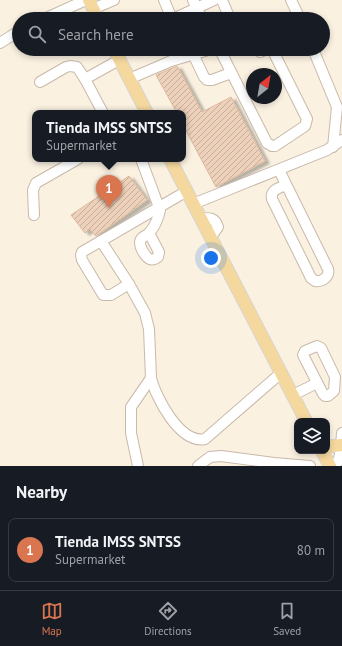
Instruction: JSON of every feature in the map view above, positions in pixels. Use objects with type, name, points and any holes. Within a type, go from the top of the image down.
[{"type":"main road","points":[[118,56],[145,110]]},
{"type":"main road","points":[[172,162],[304,418]]},
{"type":"main road","points":[[330,447],[341,445]]},
{"type":"main road","points":[[324,454],[330,466]]},
{"type":"street","points":[[72,12],[114,0]]},
{"type":"street","points":[[164,0],[170,12]]},
{"type":"street","points":[[183,12],[195,4],[214,0]]},
{"type":"street","points":[[222,0],[227,12]]},
{"type":"street","points":[[291,0],[297,12]]},
{"type":"street","points":[[0,43],[12,35]]},
{"type":"street","points":[[129,79],[187,56]]},
{"type":"street","points":[[194,56],[207,80],[212,80],[231,73]]},
{"type":"street","points":[[223,56],[269,145],[272,146],[277,145],[305,126],[307,122],[307,117],[276,56]]},
{"type":"street","points":[[316,56],[338,106],[333,147]]},
{"type":"street","points":[[85,79],[120,60]]},
{"type":"street","points":[[40,82],[70,66],[76,67],[85,79],[101,110]]},
{"type":"street","points":[[193,204],[333,147],[342,140]]},
{"type":"street","points":[[34,215],[33,190],[36,183],[73,162]]},
{"type":"street","points":[[142,162],[159,207],[159,215],[149,233]]},
{"type":"street","points":[[279,170],[328,269],[327,277],[320,281],[315,281],[311,278],[272,199],[273,192],[286,185]]},
{"type":"street","points":[[129,284],[111,295],[106,296],[101,293],[81,257],[84,250],[186,191]]},
{"type":"street","points":[[101,241],[129,284],[145,313],[148,321],[152,385],[163,406],[176,425],[183,432],[190,437],[200,440],[209,437],[281,373]]},
{"type":"street","points":[[318,346],[321,348],[335,377],[334,391],[331,395],[325,396],[317,383],[303,355],[305,351],[318,346]]},
{"type":"street","points":[[138,466],[131,437],[131,407],[151,378]]},
{"type":"street","points":[[293,395],[317,383]]},
{"type":"street","points":[[334,466],[340,460],[342,433]]},
{"type":"street","points":[[198,466],[210,457],[225,462],[310,466]]},
{"type":"building","points":[[177,66],[202,112],[231,97],[265,161],[216,187],[186,131],[186,110],[175,110],[156,75]]},
{"type":"building","points":[[129,176],[147,200],[96,236],[90,229],[85,233],[71,215]]},
{"type":"place","name":"Tienda IMSS SNTSS","points":[[109,208]]}]
